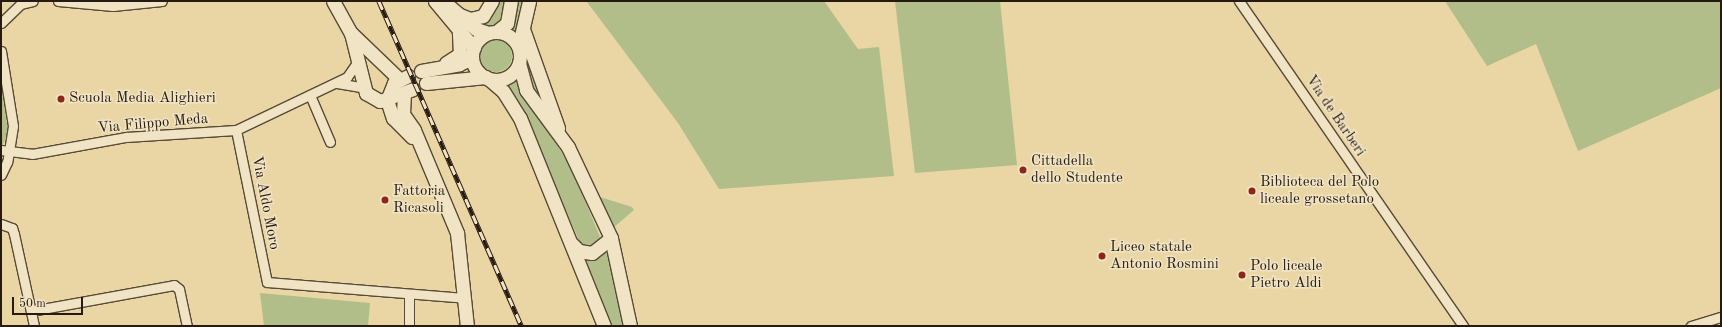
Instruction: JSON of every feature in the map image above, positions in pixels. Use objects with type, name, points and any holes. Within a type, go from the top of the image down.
[{"type":"main road","points":[[333,1],[351,33],[359,59],[364,88],[374,100],[387,100],[408,91],[403,114],[420,145],[457,233],[467,326]]},
{"type":"main road","points":[[435,1],[473,53],[475,67],[503,91],[520,118],[604,326]]},
{"type":"main road","points":[[443,1],[476,29],[511,37],[519,56],[510,76],[488,78],[423,77],[460,54],[459,32]]},
{"type":"main road","points":[[458,15],[470,19],[483,16],[492,1]]},
{"type":"main road","points":[[438,67],[460,64],[492,33],[507,23],[512,1]]},
{"type":"main road","points":[[529,1],[519,56],[522,81],[531,100],[560,135]]},
{"type":"main road","points":[[523,29],[560,135],[611,238],[630,326]]},
{"type":"main road","points":[[351,33],[403,78],[391,87],[387,100],[393,118],[420,145]]},
{"type":"main road","points":[[572,244],[579,251],[592,253],[611,238]]},
{"type":"street","points":[[1,23],[21,4],[33,1]]},
{"type":"street","points":[[58,1],[124,3],[162,1]]},
{"type":"street","name":"Via de Barberi","points":[[1239,1],[1463,326]]},
{"type":"street","points":[[1,51],[13,126],[5,151],[1,175]]},
{"type":"street","points":[[236,130],[352,74],[359,59]]},
{"type":"street","points":[[337,82],[364,88]]},
{"type":"street","points":[[310,95],[330,142]]},
{"type":"street","name":"Via Filippo Meda","points":[[5,151],[32,154],[126,137],[236,130]]},
{"type":"street","name":"Via Aldo Moro","points":[[236,130],[267,282],[409,294]]},
{"type":"street","points":[[1,224],[12,228],[34,326]]},
{"type":"street","points":[[31,310],[174,285],[179,289],[187,326]]},
{"type":"street","points":[[409,326],[409,294],[464,298]]},
{"type":"street","points":[[1691,326],[1721,317]]},
{"type":"green space","points":[[496,1],[507,1],[502,23],[489,29],[474,24],[491,15]]},
{"type":"green space","points":[[515,1],[523,1],[516,36],[507,31]]},
{"type":"green space","points":[[824,1],[858,49],[879,47],[894,176],[719,189],[678,123],[587,2]]},
{"type":"green space","points":[[895,1],[1000,1],[1017,165],[915,173]]},
{"type":"green space","points":[[1445,1],[1721,1],[1721,88],[1578,151],[1536,44],[1487,66]]},
{"type":"green space","points":[[493,40],[499,40],[509,47],[512,56],[511,62],[505,69],[499,72],[493,72],[483,65],[480,59],[480,53],[487,43]]},
{"type":"green space","points":[[527,64],[551,113],[535,97]]},
{"type":"green space","points":[[518,78],[526,97],[571,167],[600,237],[594,248],[581,245],[525,116],[507,86]]},
{"type":"green space","points":[[1,84],[8,131],[3,145],[1,145]]},
{"type":"green space","points":[[600,197],[632,207],[634,210],[613,228]]},
{"type":"green space","points":[[608,249],[624,326],[607,326],[581,259],[596,259]]},
{"type":"green space","points":[[260,293],[370,303],[368,326],[264,326]]},
{"type":"railway","points":[[379,1],[522,326]]},
{"type":"place","name":"Scuola Media Alighieri","points":[[61,99]]},
{"type":"place","name":"Cittadella dello Studente","points":[[1023,170]]},
{"type":"place","name":"Biblioteca del Polo liceale grossetano","points":[[1252,191]]},
{"type":"place","name":"Fattoria Ricasoli","points":[[385,200]]},
{"type":"place","name":"Liceo statale Antonio Rosmini","points":[[1102,256]]},
{"type":"place","name":"Polo liceale Pietro Aldi","points":[[1242,275]]}]
